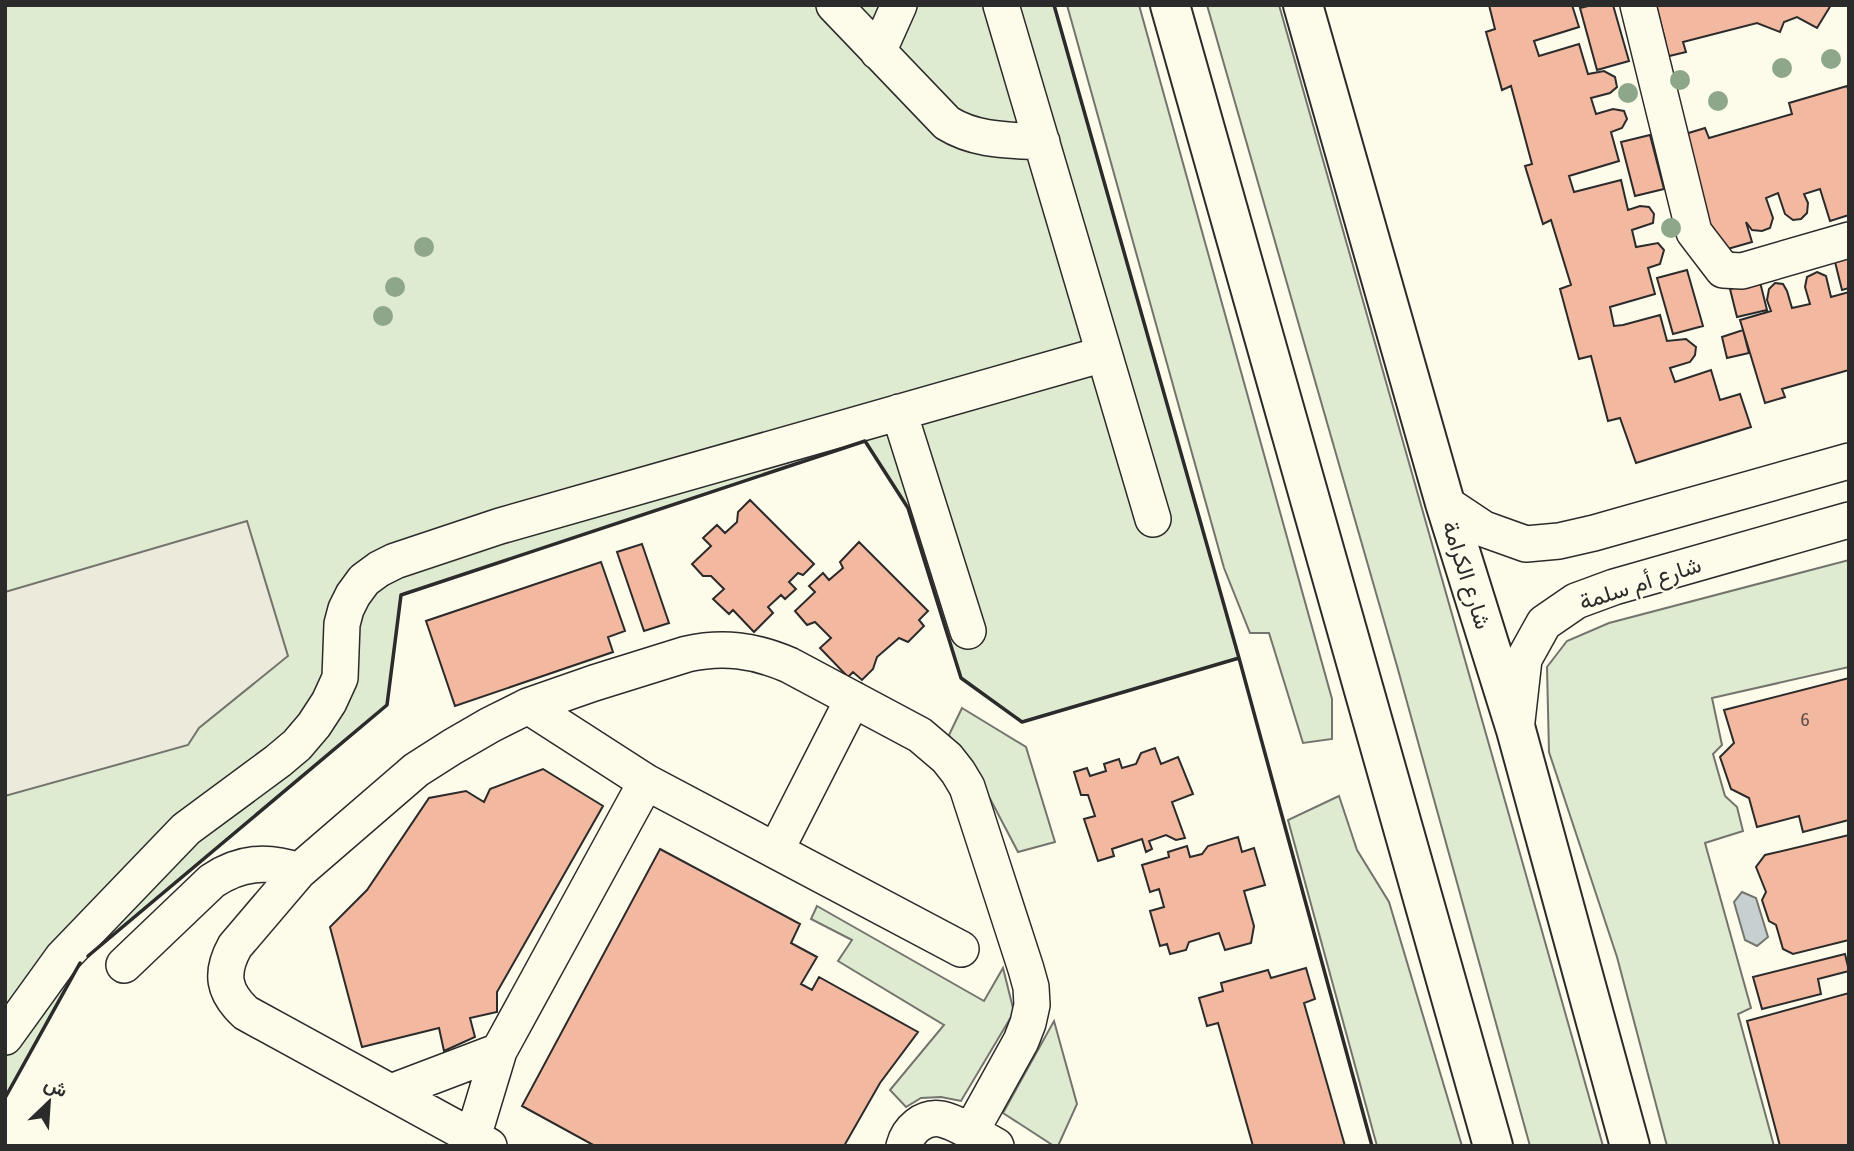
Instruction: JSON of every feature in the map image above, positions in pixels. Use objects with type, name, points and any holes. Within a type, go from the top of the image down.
[{"type":"main road","points":[[1170,5],[1493,1146]]},
{"type":"main road","name":"شارع الكرامة","points":[[1303,5],[1445,503],[1516,730],[1630,1146]]},
{"type":"street","points":[[834,5],[937,113],[960,131],[986,138],[1042,142]]},
{"type":"street","points":[[878,52],[899,5]]},
{"type":"street","points":[[1001,5],[1153,519]]},
{"type":"street","points":[[1638,5],[1694,232],[1723,270],[1742,271],[1849,240]]},
{"type":"street","points":[[5,1037],[62,958],[186,829],[278,761],[297,745],[314,725],[340,678],[342,624],[346,609],[364,580],[379,569],[395,561],[500,526],[1104,354]]},
{"type":"street","points":[[899,412],[968,631]]},
{"type":"street","points":[[1445,503],[1484,529],[1526,544],[1559,541],[1594,534],[1849,461]]},
{"type":"street","name":"شارع أم سلمة","points":[[1516,730],[1524,659],[1544,623],[1576,601],[1614,587],[1849,520]]},
{"type":"street","points":[[646,782],[499,1051],[481,1141],[246,1013],[235,1003],[225,974],[228,959],[235,946],[299,871],[416,770],[490,725],[528,706],[687,654],[728,649],[749,651],[769,657],[920,735],[958,772],[973,803],[1031,987],[1032,1005],[1028,1023],[983,1139],[940,1119],[926,1120],[915,1127],[906,1138],[904,1146]]},
{"type":"street","points":[[776,850],[853,699]]},
{"type":"street","points":[[528,706],[646,782],[961,949]]},
{"type":"street","points":[[124,965],[212,881],[224,873],[254,863],[269,863],[299,871]]},
{"type":"street","points":[[391,1092],[499,1051]]},
{"type":"green space","points":[[5,5],[1054,5],[1239,658],[1022,722],[961,678],[908,508],[865,441],[401,595],[387,705],[80,962],[5,1098]]},
{"type":"green space","points":[[1067,5],[1139,5],[1332,699],[1332,739],[1303,743],[1269,633],[1250,633],[1224,568]]},
{"type":"green space","points":[[1207,5],[1279,5],[1603,1146],[1530,1146],[1397,666]]},
{"type":"green space","points":[[1849,560],[1849,667],[1712,698],[1722,745],[1713,754],[1725,796],[1737,807],[1743,831],[1705,843],[1751,1008],[1738,1014],[1774,1146],[1667,1146],[1617,957],[1549,752],[1547,667],[1567,641],[1609,623]]},
{"type":"green space","points":[[962,708],[1026,747],[1055,842],[1018,852],[974,768],[957,751],[949,735]]},
{"type":"green space","points":[[1339,796],[1357,850],[1389,902],[1462,1146],[1377,1146],[1288,820]]},
{"type":"green space","points":[[817,906],[984,1001],[1003,968],[1014,1012],[961,1101],[941,1097],[921,1098],[906,1107],[890,1090],[944,1025],[838,961],[852,940],[811,919]]},
{"type":"green space","points":[[1054,1021],[1077,1104],[1058,1146],[1003,1113]]},
{"type":"shaded area","points":[[247,521],[288,656],[199,728],[188,745],[5,796],[5,592]]},
{"type":"shaded area","points":[[1742,892],[1756,898],[1768,937],[1757,946],[1745,940],[1734,902]]},
{"type":"building","points":[[1489,5],[1572,5],[1579,27],[1534,41],[1539,56],[1579,44],[1588,74],[1604,71],[1615,77],[1617,87],[1610,93],[1591,98],[1596,114],[1613,109],[1624,111],[1627,119],[1622,128],[1611,132],[1619,161],[1569,176],[1574,192],[1621,180],[1628,210],[1640,206],[1649,207],[1654,214],[1653,223],[1632,230],[1636,247],[1658,243],[1664,250],[1660,264],[1648,268],[1655,294],[1610,307],[1614,326],[1660,315],[1667,341],[1686,339],[1696,347],[1690,362],[1670,368],[1675,382],[1711,370],[1720,400],[1740,394],[1751,427],[1636,463],[1620,418],[1608,421],[1591,356],[1579,359],[1560,289],[1571,285],[1551,220],[1543,224],[1525,166],[1532,164],[1511,86],[1502,90],[1486,32],[1495,29]]},
{"type":"building","points":[[1613,5],[1629,61],[1597,70],[1580,8]]},
{"type":"building","points":[[1656,5],[1831,5],[1817,28],[1797,17],[1784,22],[1780,32],[1757,23],[1683,42],[1686,52],[1661,58],[1656,42],[1665,40]]},
{"type":"building","points":[[1847,86],[1849,215],[1830,221],[1820,189],[1804,194],[1808,203],[1807,213],[1801,219],[1793,220],[1785,214],[1778,193],[1766,198],[1773,218],[1770,228],[1752,230],[1746,222],[1752,242],[1717,252],[1682,135],[1705,128],[1709,138],[1792,114],[1789,103]]},
{"type":"building","points":[[1650,135],[1664,189],[1635,196],[1621,142]]},
{"type":"building","points":[[1849,254],[1849,288],[1842,290],[1834,258]]},
{"type":"building","points":[[1687,270],[1703,326],[1673,334],[1657,278]]},
{"type":"building","points":[[1817,272],[1826,276],[1831,297],[1849,292],[1849,370],[1782,389],[1785,397],[1765,403],[1740,320],[1771,311],[1767,300],[1769,289],[1775,283],[1783,284],[1792,308],[1810,304],[1805,287],[1807,277]]},
{"type":"building","points":[[1760,282],[1767,310],[1737,317],[1730,289]]},
{"type":"building","points":[[1743,330],[1749,353],[1727,358],[1722,337]]},
{"type":"building","points":[[750,500],[814,564],[803,575],[798,573],[789,582],[796,589],[785,599],[781,595],[768,607],[773,613],[754,632],[733,610],[729,614],[713,599],[724,589],[711,576],[703,576],[692,564],[711,546],[703,538],[717,525],[725,533],[737,522],[738,512]]},
{"type":"building","points":[[859,542],[928,611],[919,620],[924,626],[908,642],[899,638],[877,657],[873,669],[862,680],[853,672],[848,677],[820,648],[831,638],[815,622],[807,625],[795,611],[815,592],[809,586],[823,573],[829,580],[843,568],[840,562]]},
{"type":"building","points":[[642,544],[669,623],[644,631],[617,552]]},
{"type":"building","points":[[601,562],[625,631],[608,637],[613,652],[455,706],[426,621]]},
{"type":"building","points":[[1849,678],[1849,820],[1803,832],[1799,816],[1757,827],[1749,798],[1731,789],[1720,757],[1734,743],[1724,710]]},
{"type":"building","points":[[1155,748],[1161,764],[1178,757],[1193,794],[1172,802],[1185,838],[1176,840],[1166,835],[1149,841],[1152,849],[1146,852],[1142,839],[1112,849],[1114,856],[1098,861],[1084,819],[1095,816],[1088,795],[1081,795],[1074,772],[1087,768],[1090,776],[1106,771],[1104,764],[1119,759],[1122,768],[1136,764],[1141,753]]},
{"type":"building","points":[[543,769],[603,806],[497,992],[497,1012],[470,1018],[475,1037],[444,1051],[439,1028],[362,1047],[330,927],[367,890],[429,798],[466,791],[484,802],[490,789]]},
{"type":"building","points":[[1849,835],[1849,940],[1793,954],[1783,949],[1776,925],[1769,921],[1762,900],[1766,892],[1756,867],[1765,855]]},
{"type":"building","points":[[1238,837],[1242,852],[1254,848],[1265,885],[1244,891],[1254,926],[1251,943],[1225,950],[1219,933],[1189,942],[1186,950],[1170,954],[1167,944],[1160,946],[1150,911],[1164,907],[1159,889],[1150,892],[1142,865],[1169,857],[1168,852],[1187,846],[1190,857],[1202,854],[1208,846]]},
{"type":"building","points":[[660,849],[800,924],[791,943],[817,957],[801,984],[812,990],[819,977],[918,1032],[880,1083],[844,1146],[595,1146],[522,1106]]},
{"type":"building","points":[[1845,954],[1849,971],[1818,979],[1821,994],[1762,1009],[1753,977]]},
{"type":"building","points":[[1306,968],[1315,999],[1304,1003],[1345,1146],[1253,1146],[1218,1023],[1207,1026],[1199,998],[1223,991],[1221,983],[1268,970],[1271,978]]},
{"type":"building","points":[[1849,993],[1849,1146],[1780,1146],[1747,1021]]},
{"type":"wall","points":[[88,956],[387,705],[401,595],[865,441],[908,508],[961,678],[1022,722],[1239,658],[1054,5]]},
{"type":"wall","points":[[1239,658],[1372,1146]]},
{"type":"wall","points":[[5,1098],[80,963]]}]
